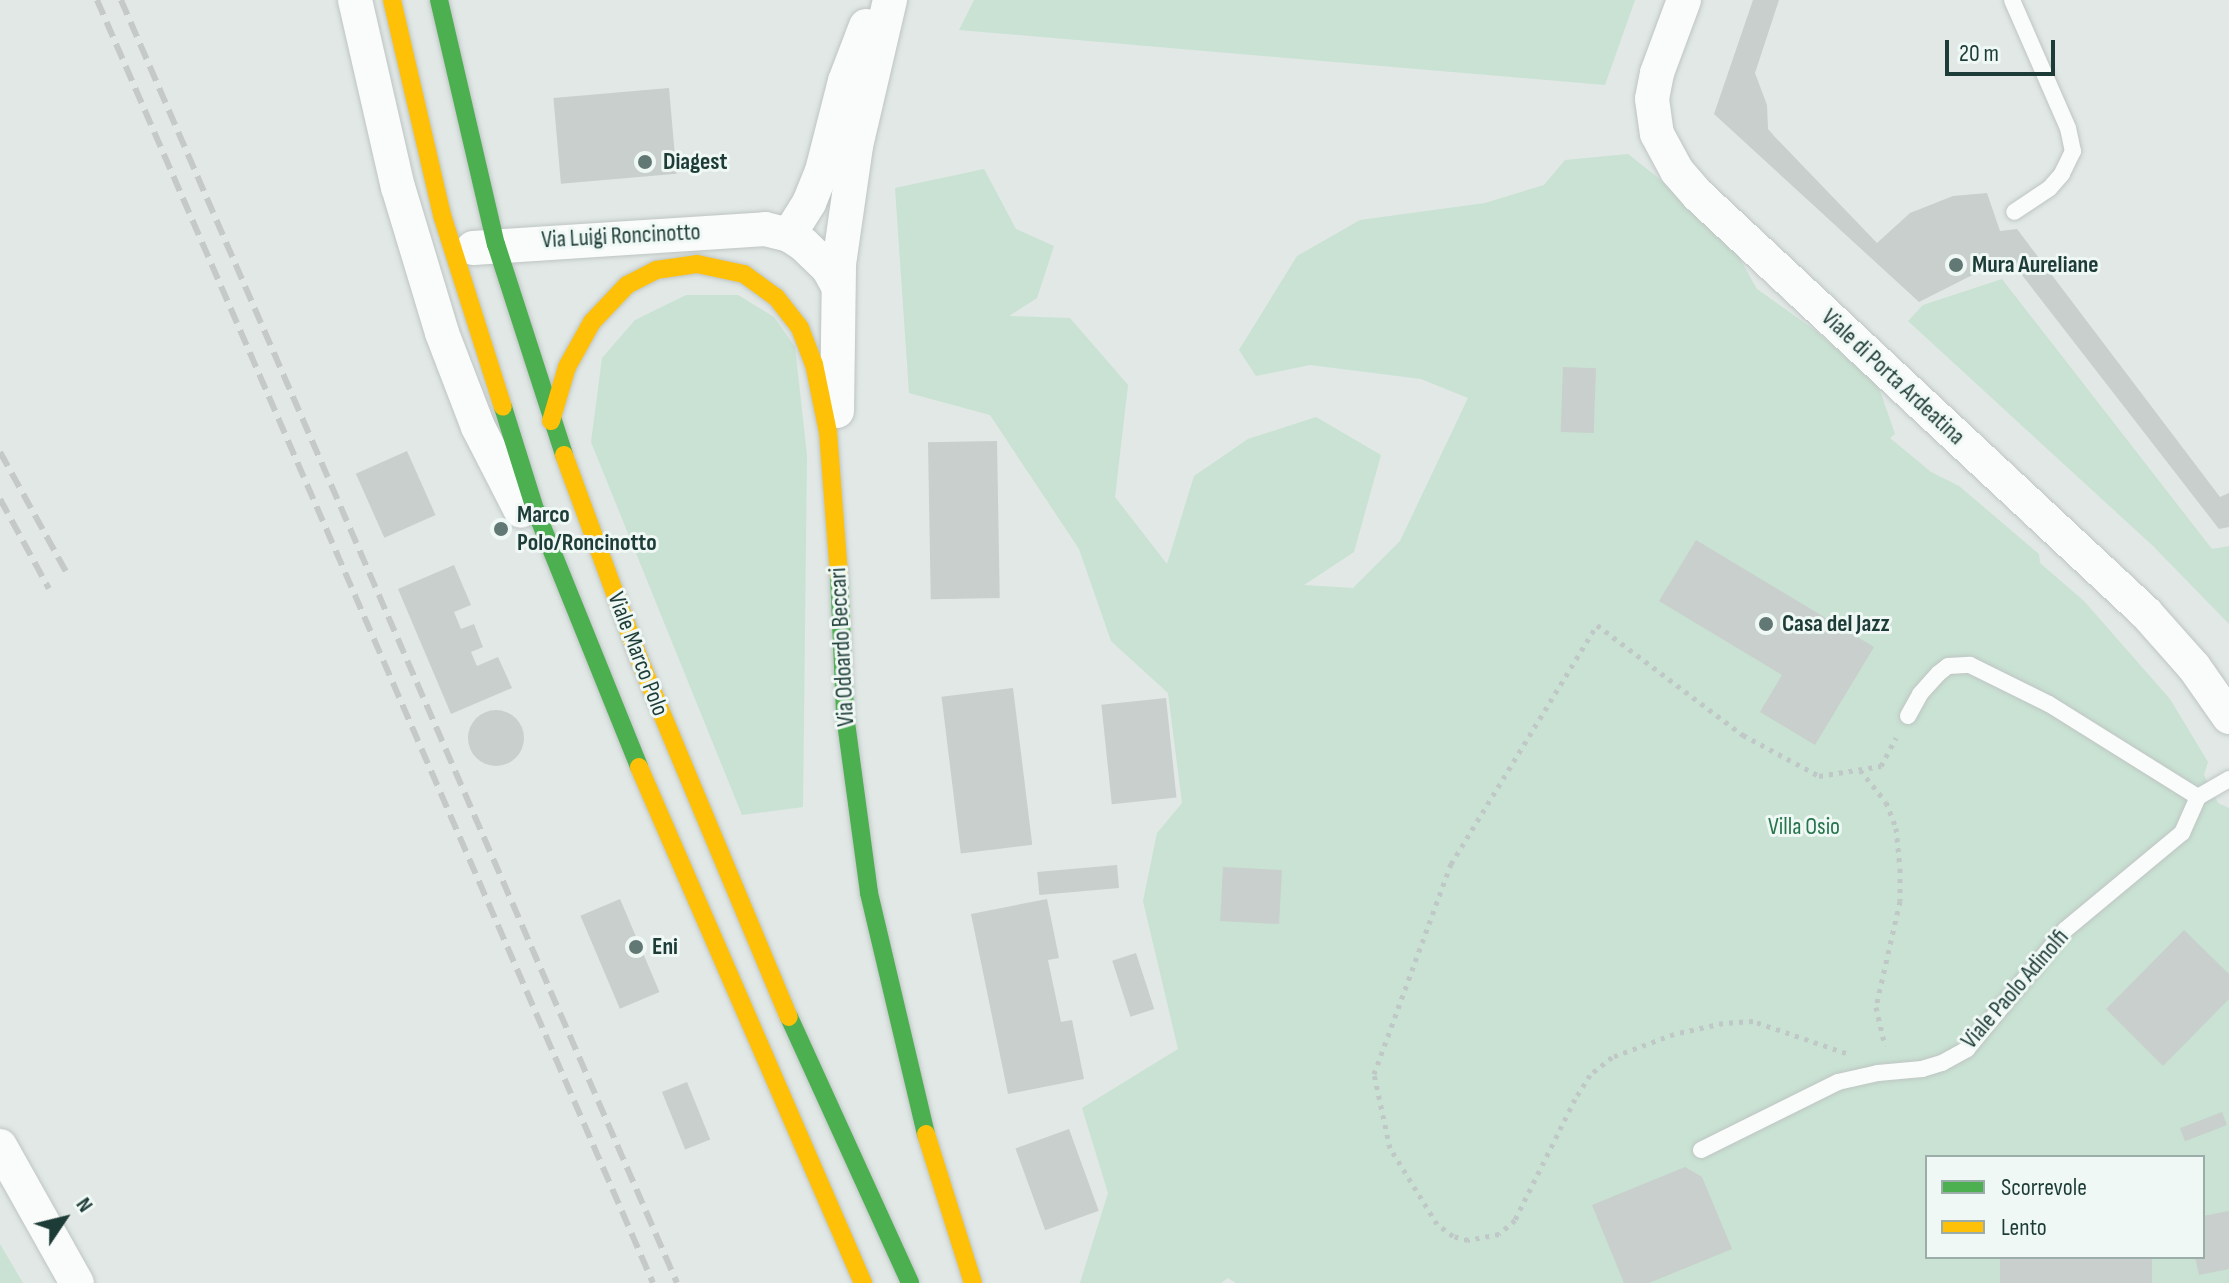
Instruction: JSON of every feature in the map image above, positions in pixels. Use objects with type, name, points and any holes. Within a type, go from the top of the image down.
[{"type":"main road","name":"Viale Marco Polo","points":[[392,0],[415,110],[453,252],[518,461],[567,594],[695,906],[863,1283]]},
{"type":"main road","name":"Viale Marco Polo","points":[[439,0],[496,244],[551,421],[639,659],[731,884],[910,1283]]},
{"type":"main road","points":[[551,421],[575,351],[601,310],[627,285],[642,275],[677,265],[732,269],[776,297],[808,344],[824,408],[836,507]]},
{"type":"main road","name":"Via Odoardo Beccari","points":[[836,507],[845,715],[869,893],[917,1104],[973,1283]]},
{"type":"street","name":"Viale Marco Polo","points":[[355,0],[398,187],[446,344],[488,449],[567,594]]},
{"type":"street","points":[[837,284],[816,256],[789,235],[809,203],[822,171],[845,81],[876,0]]},
{"type":"street","name":"Via Odoardo Beccari","points":[[836,507],[837,284],[856,146],[890,0]]},
{"type":"street","name":"Viale di Porta Ardeatina","points":[[1684,0],[1657,73],[1652,99],[1657,134],[1677,171],[1699,196],[2155,622],[2194,667],[2229,717]]},
{"type":"street","name":"Via Luigi Roncinotto","points":[[453,252],[496,244],[755,228],[789,235]]},
{"type":"street","points":[[0,1146],[77,1283]]},
{"type":"lane","points":[[2012,0],[2068,128],[2073,151],[2062,174],[2050,188],[2014,212]]},
{"type":"lane","points":[[1908,716],[1920,694],[1939,673],[1948,666],[1970,665],[2049,704],[2204,793],[2229,779]]},
{"type":"lane","name":"Viale Paolo Adinolfi","points":[[1701,1150],[1793,1101],[1838,1082],[1942,1063],[1967,1049],[2065,930],[2182,833],[2204,793]]},
{"type":"path","points":[[1878,1073],[1844,1052],[1753,1021],[1723,1023],[1612,1057],[1590,1075],[1560,1126],[1515,1220],[1499,1234],[1468,1240],[1453,1236],[1437,1224],[1390,1148],[1374,1074],[1451,864],[1597,625],[1743,735],[1819,776],[1881,766],[1908,716]]},
{"type":"path","points":[[1860,770],[1886,802],[1896,828],[1900,901],[1876,1007],[1883,1042],[1897,1072]]},
{"type":"green space","points":[[974,0],[1635,0],[1605,85],[959,30]]},
{"type":"green space","name":"Villa Osio","points":[[1628,154],[1723,229],[1757,289],[1816,331],[1878,385],[1895,434],[1890,438],[1931,472],[1959,486],[2039,554],[2040,563],[2084,601],[2170,699],[2208,762],[2204,775],[2218,803],[2229,808],[2229,1283],[1236,1283],[1228,1278],[1221,1283],[1080,1283],[1108,1193],[1082,1108],[1178,1049],[1143,901],[1157,833],[1182,803],[1168,693],[1111,641],[1079,549],[990,415],[909,393],[895,188],[984,169],[1016,229],[1054,246],[1037,298],[1009,316],[1070,318],[1128,385],[1115,497],[1167,564],[1194,476],[1248,439],[1316,417],[1381,455],[1354,552],[1304,585],[1353,588],[1400,541],[1468,398],[1421,379],[1310,365],[1256,376],[1239,350],[1297,256],[1360,220],[1485,203],[1544,185],[1565,160]]},
{"type":"green space","points":[[2002,279],[2212,549],[2229,546],[2229,624],[2153,546],[1908,321],[1923,305]]},
{"type":"green space","points":[[686,295],[738,295],[774,317],[795,347],[807,455],[803,807],[742,815],[591,442],[602,358],[635,320]]},
{"type":"green space","points":[[0,1244],[23,1283],[0,1283]]},
{"type":"building","name":"Mura Aureliane","points":[[1753,0],[1779,0],[1755,73],[1767,105],[1768,129],[1775,137],[1877,243],[1910,213],[1953,196],[1987,193],[2000,231],[2017,229],[2220,497],[2229,493],[2229,527],[2219,529],[2008,257],[1919,302],[1714,114]]},
{"type":"building","points":[[669,88],[676,174],[561,184],[553,98]]},
{"type":"building","points":[[1563,367],[1596,368],[1594,433],[1561,432]]},
{"type":"building","points":[[997,441],[1000,598],[931,599],[928,442]]},
{"type":"building","points":[[407,451],[435,515],[384,538],[356,474]]},
{"type":"building","name":"Casa del Jazz","points":[[1696,540],[1874,647],[1815,745],[1760,712],[1782,675],[1659,601]]},
{"type":"building","points":[[454,565],[471,605],[454,612],[461,629],[474,624],[483,647],[471,652],[477,666],[498,657],[512,688],[451,714],[398,589]]},
{"type":"building","points":[[1013,688],[1032,845],[961,854],[942,697]]},
{"type":"building","points":[[1166,698],[1176,797],[1112,804],[1101,705]]},
{"type":"building","points":[[496,710],[515,719],[524,738],[515,757],[496,766],[477,757],[468,738],[477,719]]},
{"type":"building","points":[[1117,865],[1119,888],[1039,895],[1037,872]]},
{"type":"building","points":[[1223,867],[1282,870],[1279,924],[1220,921]]},
{"type":"building","points":[[620,899],[659,992],[620,1009],[580,916]]},
{"type":"building","points":[[1047,899],[1059,958],[1048,960],[1061,1022],[1072,1020],[1084,1079],[1008,1094],[971,914]]},
{"type":"building","points":[[2184,930],[2229,974],[2229,999],[2163,1066],[2106,1009]]},
{"type":"building","points":[[1136,953],[1154,1009],[1130,1017],[1112,961]]},
{"type":"building","points":[[687,1082],[710,1139],[685,1150],[662,1092]]},
{"type":"building","points":[[2222,1112],[2227,1125],[2185,1141],[2180,1128]]},
{"type":"building","points":[[1069,1129],[1099,1211],[1045,1230],[1015,1148]]},
{"type":"building","points":[[1685,1167],[1702,1177],[1732,1249],[1649,1283],[1624,1283],[1592,1205]]},
{"type":"building","points":[[2229,1211],[2229,1269],[2199,1275],[2195,1259],[2205,1259],[2205,1216]]},
{"type":"building","points":[[2000,1259],[2152,1259],[2152,1283],[2000,1283]]},
{"type":"railway","points":[[97,0],[653,1283]]},
{"type":"railway","points":[[121,0],[677,1283]]},
{"type":"railway","points":[[0,452],[69,577]]},
{"type":"railway","points":[[0,499],[49,589]]},
{"type":"traffic: fast","points":[[439,0],[496,244],[564,455]]},
{"type":"traffic: fast","points":[[503,407],[535,509],[639,767]]},
{"type":"traffic: fast","points":[[839,575],[845,715],[869,893],[926,1134]]},
{"type":"traffic: fast","points":[[789,1017],[910,1283]]},
{"type":"traffic: slow","points":[[392,0],[442,215],[503,407]]},
{"type":"traffic: slow","points":[[551,421],[567,367],[592,322],[627,285],[656,270],[697,264],[744,274],[776,297],[800,328],[814,364],[828,432],[839,575]]},
{"type":"traffic: slow","points":[[564,455],[639,659],[789,1017]]},
{"type":"traffic: slow","points":[[639,767],[863,1283]]},
{"type":"traffic: slow","points":[[926,1134],[973,1283]]},
{"type":"place","name":"Diagest","points":[[645,162]]},
{"type":"place","name":"Mura Aureliane","points":[[1956,265]]},
{"type":"place","name":"Marco Polo/Roncinotto","points":[[501,529]]},
{"type":"place","name":"Casa del Jazz","points":[[1766,624]]},
{"type":"place","name":"Eni","points":[[636,947]]}]
